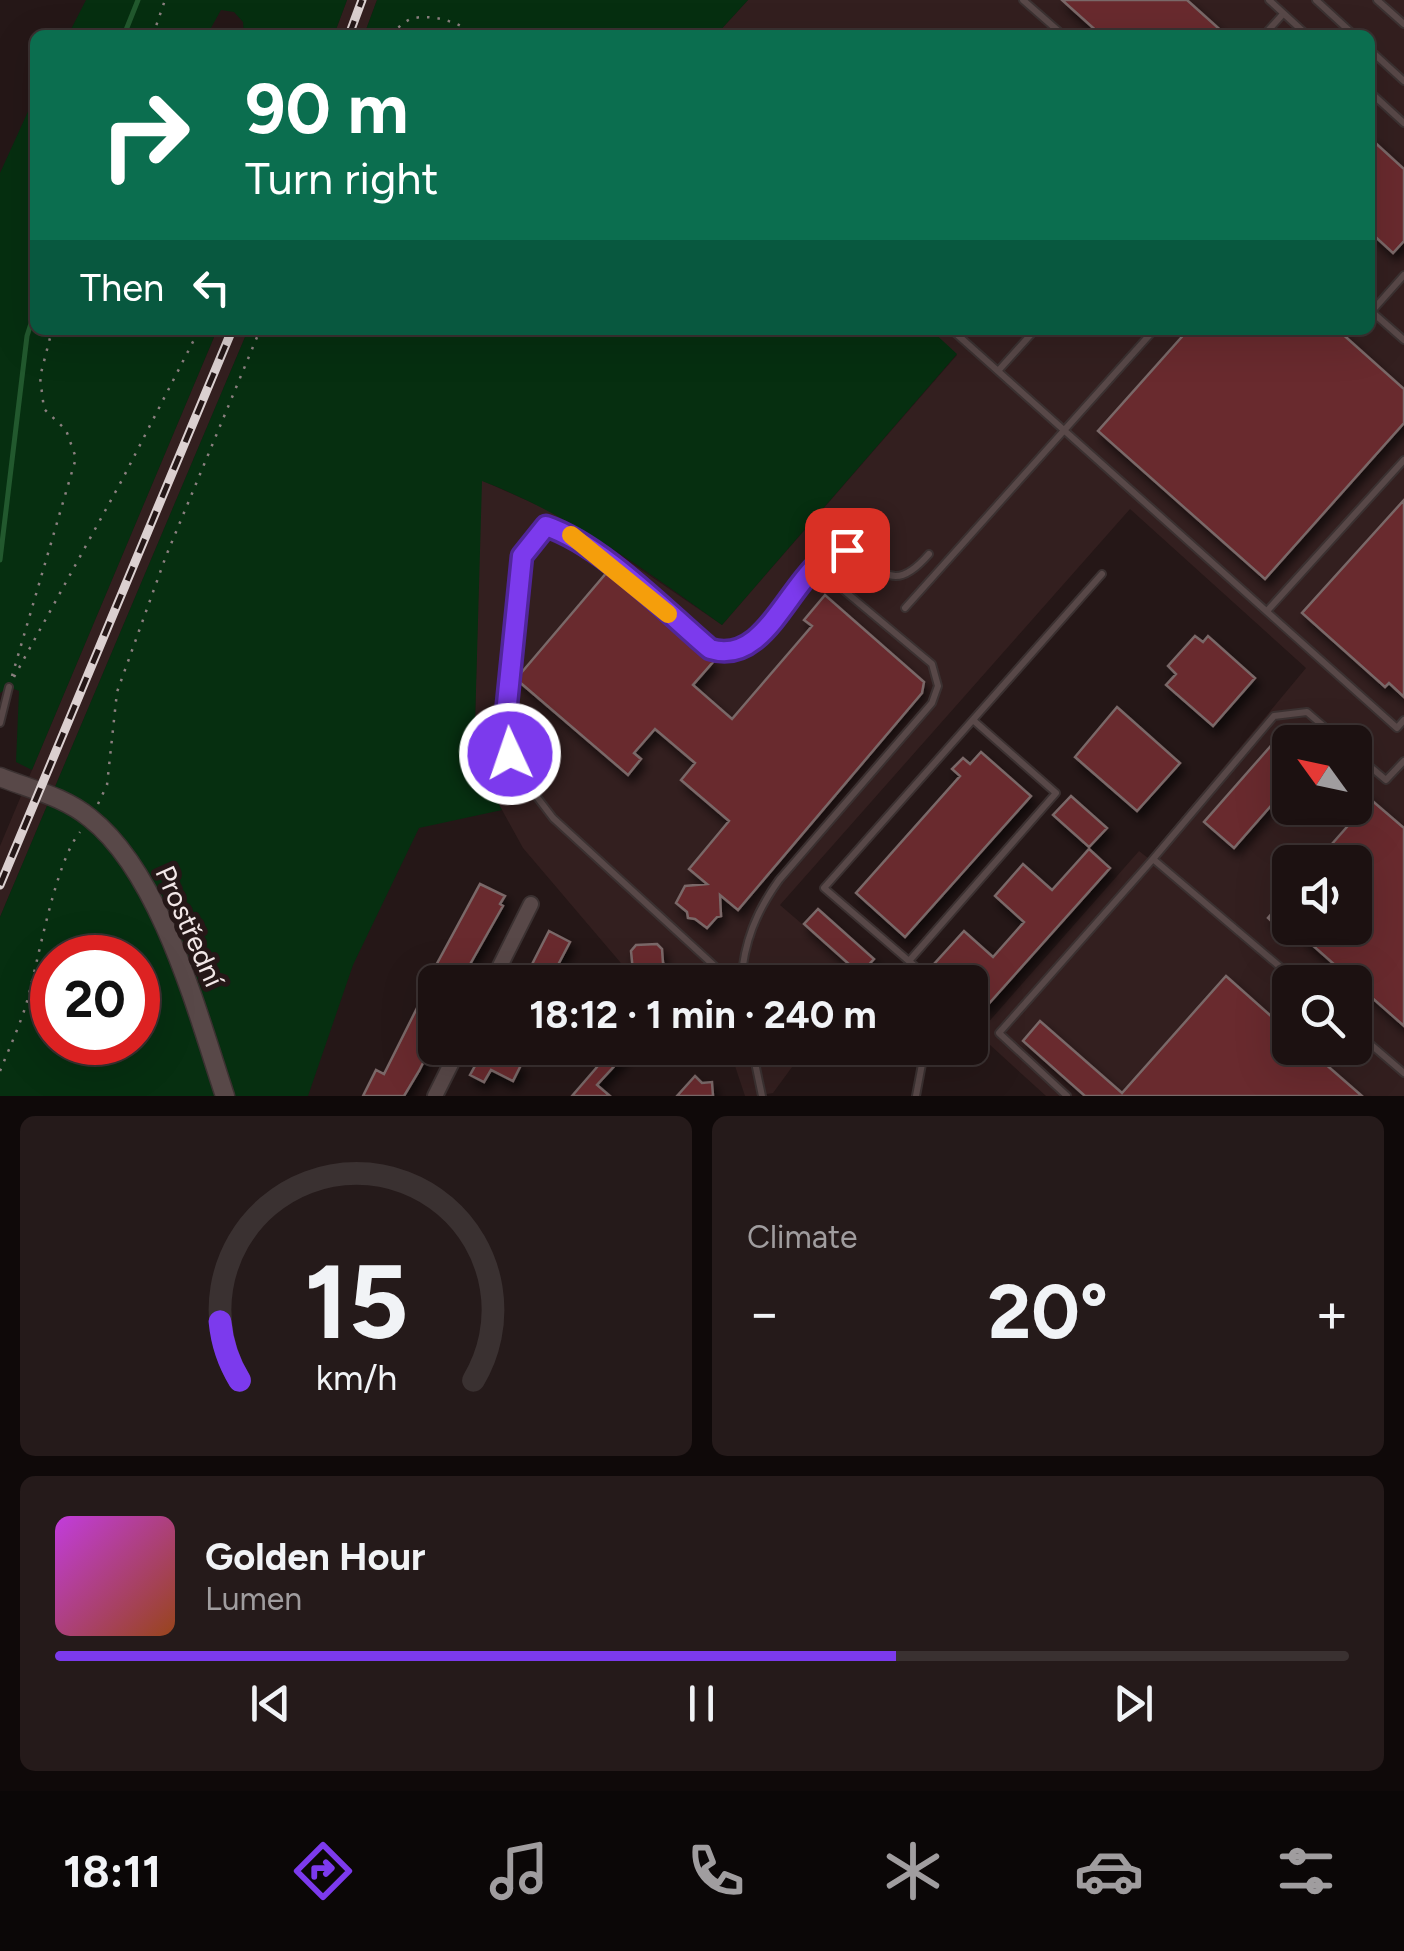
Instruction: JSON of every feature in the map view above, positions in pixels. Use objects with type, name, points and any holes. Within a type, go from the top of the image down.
[{"type":"street","name":"Prostřední","points":[[0,777],[67,803],[91,818],[131,861],[180,959],[225,1096]]},
{"type":"street","points":[[500,965],[531,904]]},
{"type":"street","points":[[435,1096],[450,1065]]},
{"type":"lane","points":[[1024,0],[1057,30]]},
{"type":"lane","points":[[1269,0],[1302,30]]},
{"type":"lane","points":[[1316,0],[1349,30]]},
{"type":"lane","points":[[1377,0],[1404,24]]},
{"type":"lane","points":[[1269,30],[1284,14]]},
{"type":"lane","points":[[1375,55],[1404,81]]},
{"type":"lane","points":[[1375,97],[1404,123]]},
{"type":"lane","points":[[1375,307],[1404,275]]},
{"type":"lane","points":[[1375,315],[1404,340]]},
{"type":"lane","points":[[958,335],[1397,728],[1404,720]]},
{"type":"lane","points":[[998,371],[1030,335]]},
{"type":"lane","points":[[905,608],[1150,335]]},
{"type":"lane","points":[[1267,611],[1404,460]]},
{"type":"lane","points":[[713,965],[553,818],[521,776],[510,754],[505,724],[522,556],[546,526],[566,532],[710,649],[722,653],[750,645],[826,558],[847,550],[890,575],[904,575],[916,569],[929,554]]},
{"type":"lane","points":[[742,965],[758,910],[779,880],[932,703],[938,686],[932,664],[817,568]]},
{"type":"lane","points":[[912,965],[824,888],[1102,574]]},
{"type":"lane","points":[[0,723],[9,687]]},
{"type":"lane","points":[[1067,1096],[999,1033],[1274,716],[1307,712],[1322,725]]},
{"type":"lane","points":[[909,961],[1056,793],[973,720]]},
{"type":"lane","points":[[1372,768],[1386,780],[1404,762]]},
{"type":"lane","points":[[1153,859],[1278,965]]},
{"type":"lane","points":[[1372,1046],[1404,1073]]},
{"type":"lane","points":[[756,1065],[762,1096]]},
{"type":"lane","points":[[916,1096],[922,1065]]},
{"type":"path","points":[[155,30],[165,0]]},
{"type":"path","points":[[397,30],[407,20],[427,16],[470,30]]},
{"type":"path","points":[[9,687],[76,458],[66,430],[44,409],[40,376],[51,335]]},
{"type":"path","points":[[9,687],[196,335]]},
{"type":"path","points":[[0,1071],[25,1009],[60,876],[74,840],[91,818],[107,785],[117,692],[166,556],[258,335]]},
{"type":"shaded area","points":[[347,0],[377,0],[366,30],[336,30]]},
{"type":"shaded area","points":[[748,0],[1404,0],[1404,1096],[1046,1096],[988,1043],[988,1023],[1139,851],[1148,858],[1306,668],[1130,509],[780,905],[850,965],[623,965],[523,848],[474,759],[481,480],[564,517],[722,625],[957,355],[936,335],[1375,335],[1375,30],[721,30]]},
{"type":"shaded area","points":[[215,335],[246,335],[0,917],[0,846]]},
{"type":"shaded area","points":[[794,1065],[773,1093],[756,1096],[745,1096],[735,1066]]},
{"type":"green space","points":[[86,0],[347,0],[336,30],[244,30],[243,22],[234,12],[221,10],[210,30],[71,30]]},
{"type":"green space","points":[[377,0],[748,0],[721,30],[366,30]]},
{"type":"green space","points":[[30,107],[30,335],[215,335],[32,770],[16,762],[19,691],[9,687],[0,693],[0,173]]},
{"type":"green space","points":[[246,335],[936,335],[957,354],[722,625],[577,527],[482,481],[474,759],[502,810],[419,828],[353,965],[308,1096],[0,1096],[0,917]]},
{"type":"building","points":[[1062,0],[1187,0],[1220,30],[1095,30]]},
{"type":"building","points":[[1375,143],[1404,169],[1404,241],[1393,253],[1375,237]]},
{"type":"building","points":[[1184,335],[1344,335],[1404,389],[1404,423],[1265,579],[1098,431]]},
{"type":"building","points":[[1404,500],[1404,697],[1389,683],[1385,687],[1302,613]]},
{"type":"building","points":[[608,571],[713,662],[693,685],[732,719],[812,626],[804,620],[825,595],[924,682],[922,693],[738,910],[720,895],[721,916],[707,928],[688,918],[676,903],[685,886],[707,884],[689,869],[729,821],[681,780],[695,763],[655,729],[634,753],[641,759],[628,775],[516,679]]},
{"type":"building","points":[[1195,636],[1203,642],[1208,636],[1255,678],[1213,726],[1166,685],[1176,674],[1168,666]]},
{"type":"building","points":[[1117,707],[1180,763],[1137,811],[1075,757]]},
{"type":"building","points":[[1272,745],[1272,805],[1234,848],[1204,822]]},
{"type":"building","points":[[981,752],[1031,796],[905,937],[856,893],[960,776],[952,769],[963,758],[970,764]]},
{"type":"building","points":[[1071,796],[1107,828],[1089,847],[1053,815]]},
{"type":"building","points":[[1372,801],[1404,828],[1404,1026],[1372,998],[1372,965],[1335,965],[1312,945],[1372,945],[1372,845],[1331,845],[1349,825],[1372,825]]},
{"type":"building","points":[[1089,849],[1110,868],[988,1005],[988,965],[935,963],[964,931],[993,957],[1024,922],[995,896],[1023,864],[1052,890]]},
{"type":"building","points":[[480,884],[505,896],[470,965],[436,965]]},
{"type":"building","points":[[818,909],[874,959],[868,965],[850,965],[804,924]]},
{"type":"building","points":[[549,931],[570,942],[558,965],[532,965]]},
{"type":"building","points":[[657,944],[665,965],[632,965],[631,951],[636,945]]},
{"type":"building","points":[[1226,976],[1272,1017],[1272,1065],[1326,1065],[1362,1096],[1085,1096],[1023,1041],[1040,1021],[1122,1093]]},
{"type":"building","points":[[418,1006],[418,1065],[422,1065],[404,1096],[363,1096],[376,1070],[384,1074]]},
{"type":"building","points":[[476,1065],[521,1065],[513,1081],[491,1070],[484,1082],[470,1075]]},
{"type":"building","points":[[599,1065],[615,1065],[597,1085],[610,1096],[572,1096]]},
{"type":"building","points":[[695,1076],[702,1083],[712,1082],[713,1096],[677,1096]]},
{"type":"waterway","points":[[126,30],[138,0]]},
{"type":"waterway","points":[[0,560],[30,327]]},
{"type":"railway","points":[[351,30],[362,0]]},
{"type":"railway","points":[[0,885],[230,335]]},
{"type":"slow traffic","points":[[571,535],[668,614]]},
{"type":"route","points":[[510,754],[505,724],[522,556],[546,526],[566,532],[590,548],[710,649],[722,653],[750,645],[826,558],[847,550]]}]
